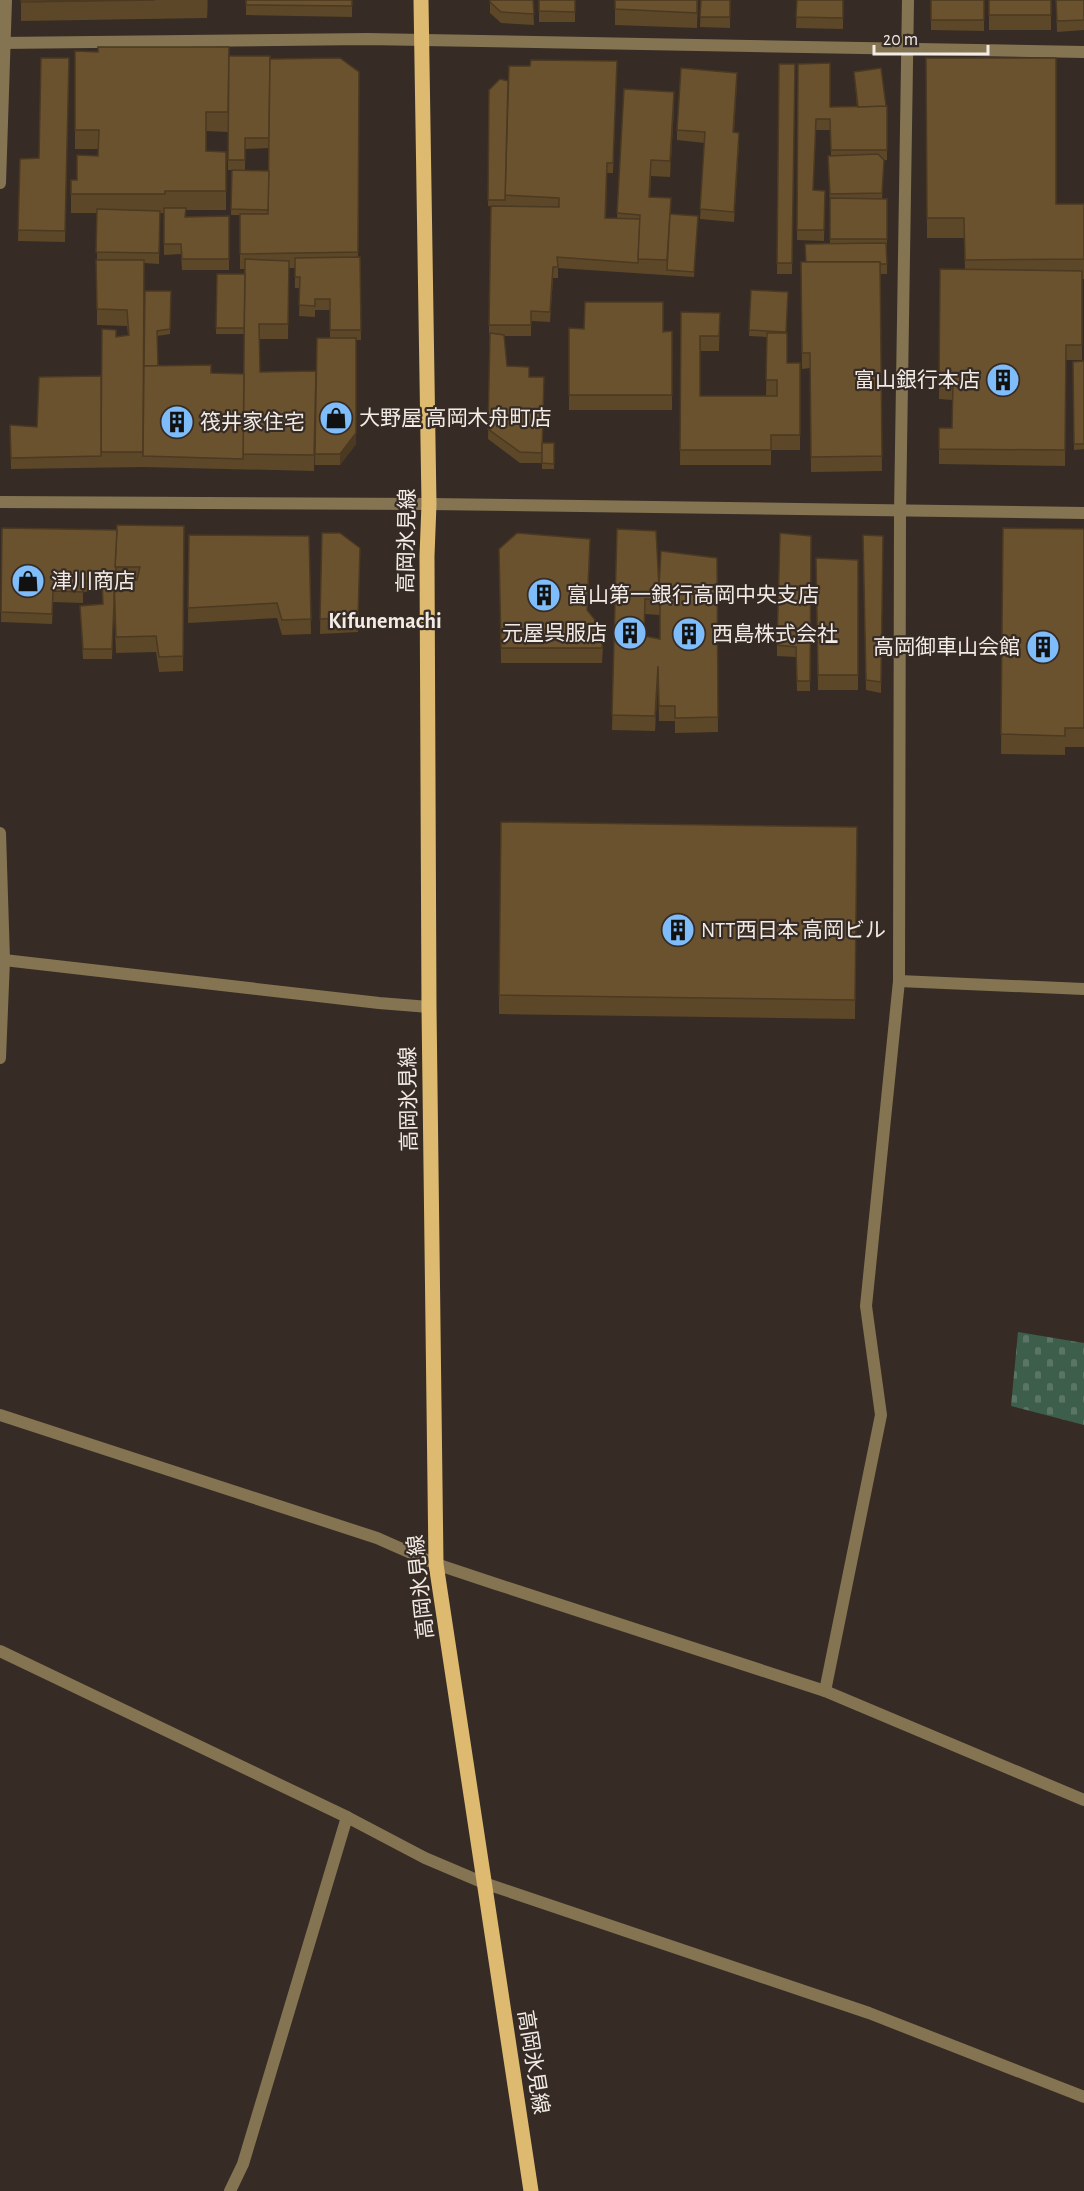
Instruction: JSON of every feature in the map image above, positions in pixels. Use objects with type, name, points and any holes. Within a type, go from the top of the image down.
[{"type":"main road","name":"高岡氷見線","points":[[421,0],[429,504],[427,556],[429,1007],[436,1564],[531,2191]]},
{"type":"street","points":[[0,183],[2,43],[6,0]]},
{"type":"street","points":[[825,1691],[881,1415],[866,1306],[899,981],[900,512],[908,0]]},
{"type":"street","points":[[2,43],[355,39],[1084,52]]},
{"type":"street","points":[[0,502],[429,504],[1084,513]]},
{"type":"street","points":[[0,833],[4,960],[0,1058]]},
{"type":"street","points":[[4,960],[429,1007]]},
{"type":"street","points":[[899,981],[1084,989]]},
{"type":"street","points":[[0,1415],[377,1538],[436,1564],[825,1691],[1084,1800]]},
{"type":"street","points":[[0,1651],[347,1817],[425,1858],[484,1883],[869,2013],[1084,2097]]},
{"type":"street","points":[[230,2191],[243,2164],[347,1817]]},
{"type":"green space","points":[[1018,1332],[1084,1343],[1084,1425],[1011,1406]]},
{"type":"building","points":[[21,0],[155,0],[21,2]]},
{"type":"building","points":[[246,0],[352,0],[352,6],[246,5]]},
{"type":"building","points":[[490,0],[533,0],[534,14],[501,12]]},
{"type":"building","points":[[539,0],[575,0],[575,12],[539,11]]},
{"type":"building","points":[[615,0],[697,0],[697,13],[615,9]]},
{"type":"building","points":[[701,0],[730,0],[730,17],[700,17]]},
{"type":"building","points":[[797,0],[843,0],[843,18],[796,17]]},
{"type":"building","points":[[931,0],[984,0],[984,20],[931,20]]},
{"type":"building","points":[[989,0],[1051,0],[1051,15],[989,15]]},
{"type":"building","points":[[1056,0],[1084,0],[1084,20],[1057,21]]},
{"type":"building","points":[[98,47],[229,47],[228,112],[206,112],[206,151],[226,152],[226,191],[165,191],[165,194],[71,194],[71,180],[77,180],[77,155],[98,156],[99,130],[75,130],[75,51],[98,52]]},
{"type":"building","points":[[229,56],[270,56],[269,138],[245,138],[245,160],[228,160]]},
{"type":"building","points":[[41,58],[69,58],[65,231],[18,230],[20,159],[39,158]]},
{"type":"building","points":[[340,58],[359,72],[358,252],[240,254],[240,214],[268,214],[270,59]]},
{"type":"building","points":[[926,58],[1056,58],[1056,204],[1084,204],[1084,259],[965,260],[964,218],[927,218]]},
{"type":"building","points":[[531,60],[617,61],[613,163],[607,163],[605,218],[640,219],[638,263],[557,257],[558,267],[553,267],[550,312],[531,311],[531,325],[489,325],[491,206],[559,207],[559,198],[505,195],[509,66],[530,66]]},
{"type":"building","points":[[830,63],[830,107],[887,106],[887,150],[831,150],[830,119],[816,119],[813,190],[825,191],[824,230],[797,230],[798,64]]},
{"type":"building","points":[[779,64],[795,64],[792,263],[777,263]]},
{"type":"building","points":[[681,68],[737,73],[733,132],[739,133],[734,212],[700,209],[705,132],[677,130]]},
{"type":"building","points":[[881,68],[886,106],[858,107],[854,72]]},
{"type":"building","points":[[500,79],[508,81],[505,200],[488,200],[489,90]]},
{"type":"building","points":[[624,89],[674,92],[670,161],[651,160],[649,197],[671,198],[667,260],[638,259],[640,215],[617,213]]},
{"type":"building","points":[[878,154],[884,160],[882,193],[830,194],[828,156]]},
{"type":"building","points":[[232,170],[269,171],[268,210],[231,209]]},
{"type":"building","points":[[830,198],[887,199],[887,239],[830,239]]},
{"type":"building","points":[[164,208],[186,208],[185,217],[229,216],[229,259],[182,259],[181,244],[164,244]]},
{"type":"building","points":[[97,209],[160,211],[159,253],[96,252]]},
{"type":"building","points":[[670,214],[698,216],[694,272],[667,270]]},
{"type":"building","points":[[886,243],[887,264],[880,264],[880,262],[806,262],[805,244]]},
{"type":"building","points":[[360,257],[361,330],[330,330],[330,299],[315,299],[315,306],[299,305],[300,277],[295,277],[295,258]]},
{"type":"building","points":[[245,259],[289,261],[288,324],[259,324],[260,372],[316,371],[314,455],[243,454]]},
{"type":"building","points":[[96,260],[144,260],[143,452],[101,452],[102,329],[116,330],[116,337],[129,335],[127,310],[97,309]]},
{"type":"building","points":[[801,262],[880,262],[882,456],[811,457],[810,353],[802,353]]},
{"type":"building","name":"富山銀行本店","points":[[940,269],[1082,271],[1082,345],[1066,345],[1065,450],[939,449],[939,428],[952,428],[953,384],[939,384]]},
{"type":"building","points":[[217,274],[245,274],[244,328],[216,328]]},
{"type":"building","points":[[751,290],[788,292],[786,332],[749,330]]},
{"type":"building","points":[[145,291],[171,291],[170,329],[157,331],[158,366],[144,366]]},
{"type":"building","points":[[585,302],[663,302],[663,332],[672,331],[672,395],[569,395],[569,328],[584,329]]},
{"type":"building","points":[[681,312],[720,313],[719,336],[700,336],[700,396],[777,396],[777,380],[766,380],[767,333],[787,333],[787,363],[800,363],[800,435],[771,435],[771,450],[680,450]]},
{"type":"building","points":[[490,333],[504,335],[507,366],[529,367],[529,377],[544,377],[542,453],[520,452],[488,429]]},
{"type":"building","name":"大野屋 高岡木舟町店","points":[[317,338],[356,338],[356,433],[340,454],[315,454]]},
{"type":"building","points":[[1084,361],[1084,444],[1074,444],[1073,362]]},
{"type":"building","name":"筏井家住宅","points":[[211,365],[211,373],[244,374],[243,459],[143,456],[144,366]]},
{"type":"building","points":[[101,376],[101,456],[11,458],[10,425],[37,427],[39,377]]},
{"type":"building","points":[[542,443],[554,443],[554,464],[542,463]]},
{"type":"building","points":[[117,525],[184,526],[183,656],[159,657],[156,636],[116,637],[114,579],[137,580],[140,567],[115,567]]},
{"type":"building","points":[[2,528],[117,530],[112,649],[83,649],[80,606],[103,604],[102,580],[83,581],[83,592],[53,591],[52,614],[1,612]]},
{"type":"building","name":"高岡御車山会館","points":[[1003,528],[1084,529],[1084,728],[1065,728],[1065,736],[1001,734]]},
{"type":"building","points":[[617,529],[656,531],[659,587],[661,551],[717,558],[718,717],[675,718],[675,706],[659,706],[658,666],[655,716],[612,715]],"holes":[[[645,599],[660,599],[660,639],[644,636]]]},
{"type":"building","points":[[322,533],[340,533],[360,548],[358,617],[320,619]]},
{"type":"building","name":"富山第一銀行高岡中央支店","points":[[517,533],[590,539],[587,610],[595,620],[594,628],[603,631],[602,648],[501,648],[499,549]]},
{"type":"building","points":[[780,533],[811,536],[810,681],[797,681],[796,647],[777,645]]},
{"type":"building","points":[[189,535],[309,536],[311,619],[282,620],[277,603],[188,608]]},
{"type":"building","points":[[863,535],[883,536],[881,682],[866,680]]},
{"type":"building","points":[[816,558],[858,560],[858,675],[818,675]]},
{"type":"building","name":"NTT西日本 高岡ビル","points":[[501,822],[857,827],[855,1000],[499,995]]},
{"type":"place","name":"富山銀行本店","points":[[1003,380]]},
{"type":"place","name":"大野屋 高岡木舟町店","points":[[336,418]]},
{"type":"place","name":"筏井家住宅","points":[[177,422]]},
{"type":"place","name":"津川商店","points":[[28,581]]},
{"type":"place","name":"富山第一銀行高岡中央支店","points":[[544,595]]},
{"type":"place","name":"元屋呉服店","points":[[630,633]]},
{"type":"place","name":"西島株式会社","points":[[689,634]]},
{"type":"place","name":"高岡御車山会館","points":[[1043,647]]},
{"type":"place","name":"NTT西日本 高岡ビル","points":[[678,930]]},
{"type":"district","name":"Kifunemachi","points":[[385,621]]}]
